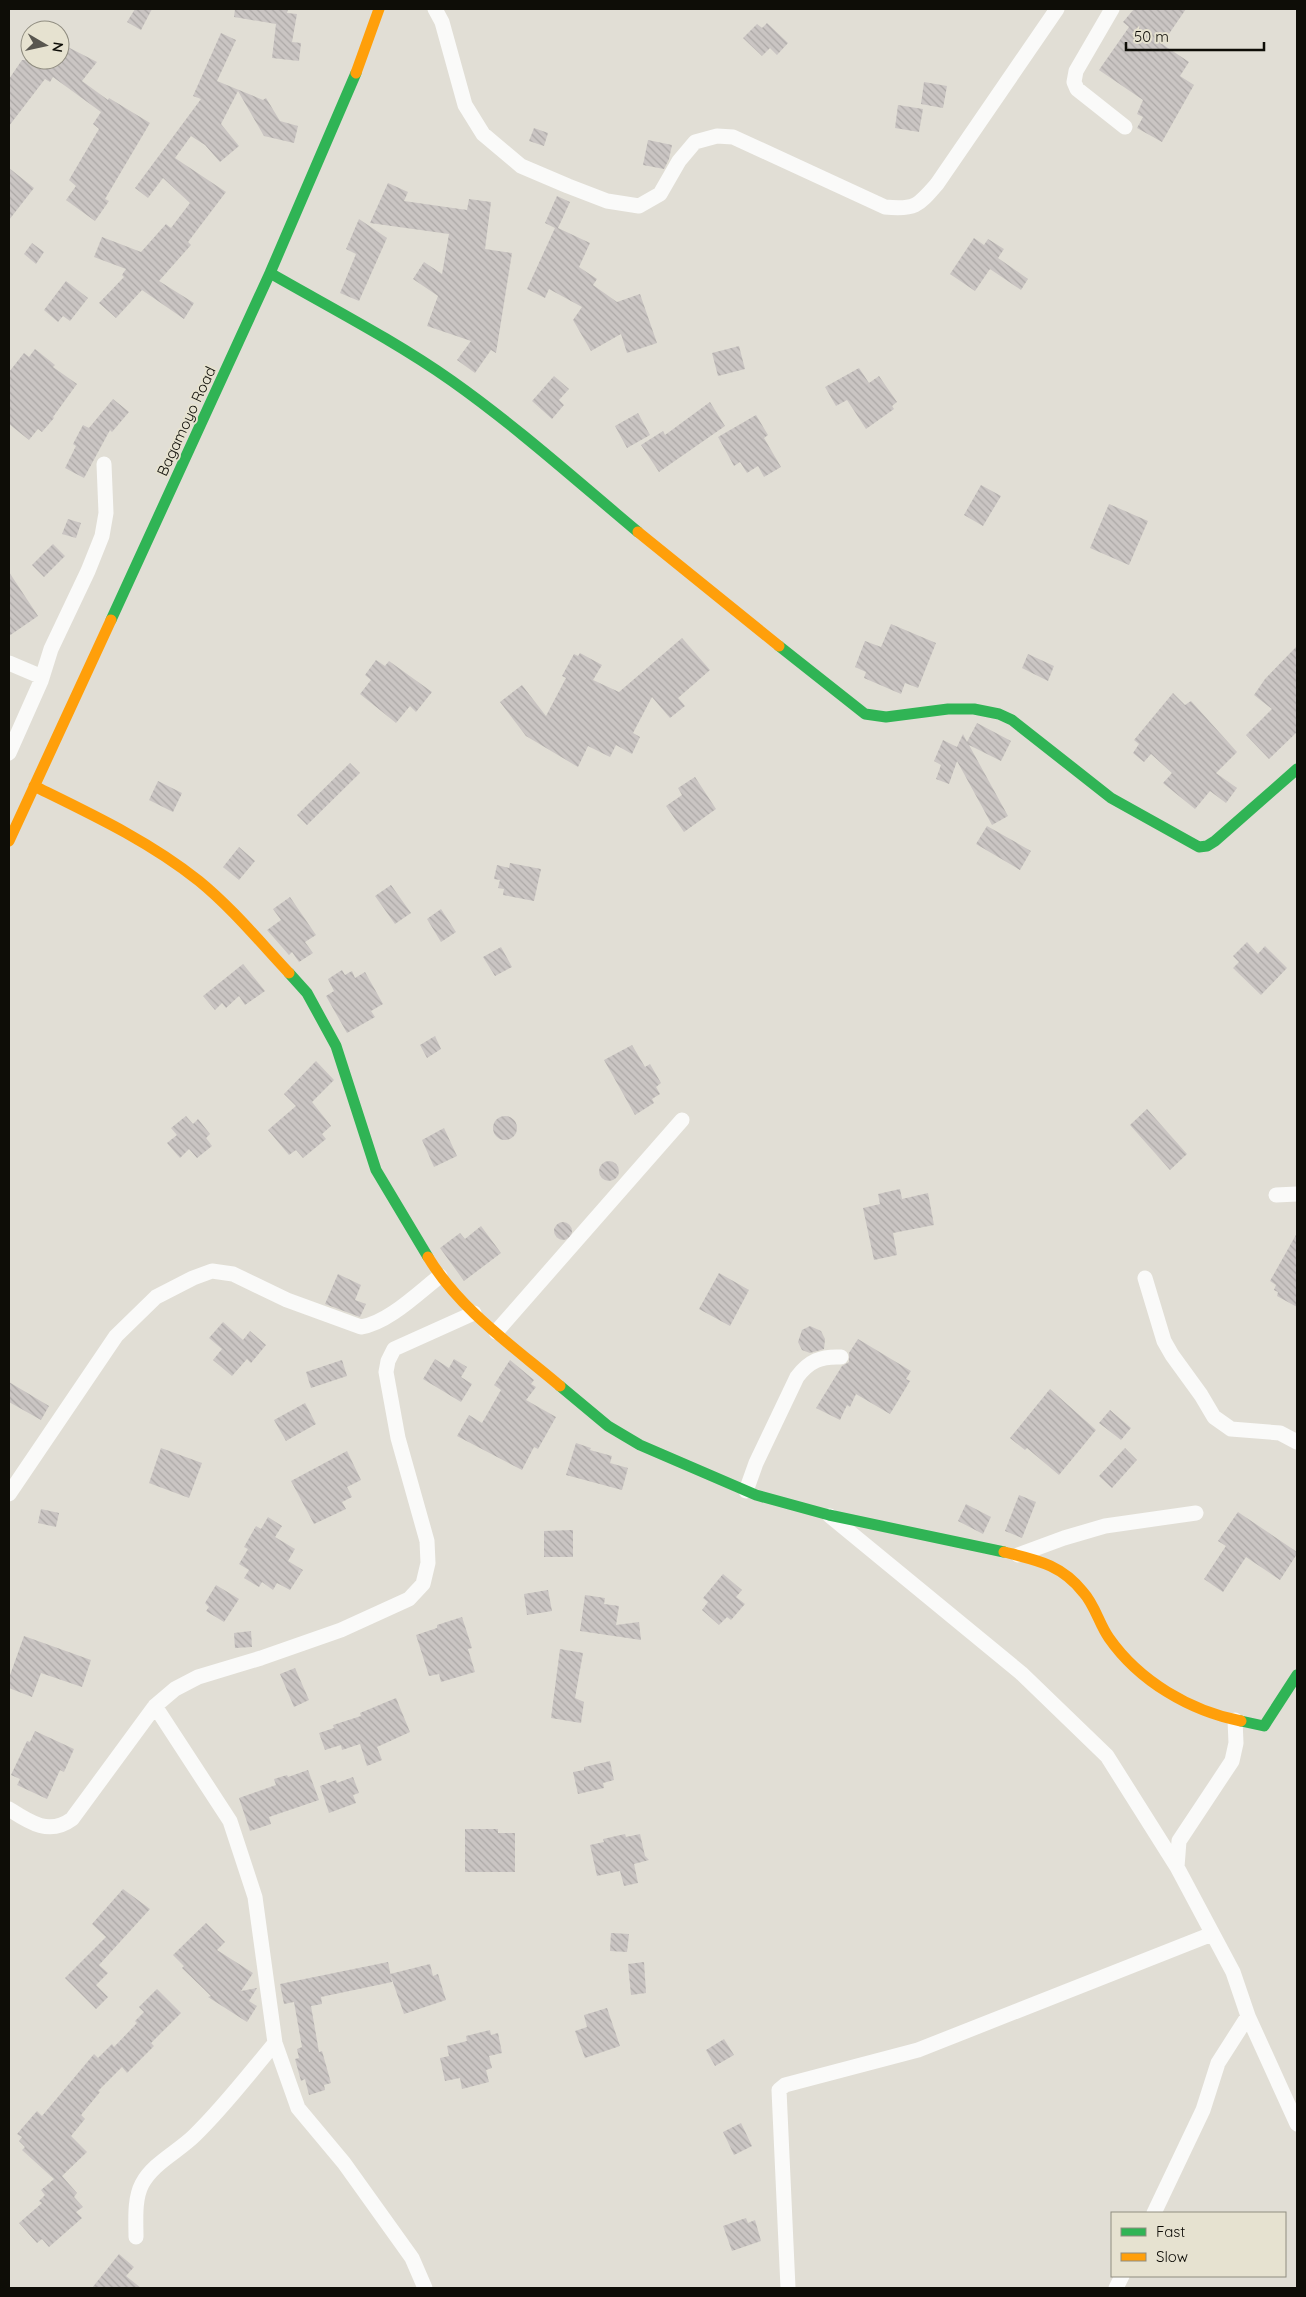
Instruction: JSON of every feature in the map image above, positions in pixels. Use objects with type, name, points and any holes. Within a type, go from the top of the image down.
[{"type":"main road","name":"Bagamoyo Road","points":[[9,841],[270,273],[352,84],[378,9]]},
{"type":"main road","points":[[270,273],[368,328],[452,382],[550,458],[651,544],[865,714],[883,718],[954,709],[996,712],[1012,720],[1111,798],[1199,847],[1207,846],[1215,841],[1297,769]]},
{"type":"main road","points":[[34,786],[131,834],[199,881],[249,930],[308,993],[336,1046],[376,1170],[440,1276],[474,1313],[608,1426],[640,1445],[746,1490],[829,1515],[1046,1562],[1063,1573],[1084,1592],[1110,1638],[1141,1674],[1198,1709],[1264,1726],[1297,1675]]},
{"type":"street","points":[[435,9],[442,22],[465,105],[483,134],[521,166],[607,201],[639,206],[660,194],[679,161],[695,142],[717,136],[734,137],[885,207],[905,209],[921,203],[937,184],[1057,9]]},
{"type":"street","points":[[1112,9],[1076,71],[1074,82],[1077,89],[1124,127]]},
{"type":"street","points":[[9,754],[42,677],[51,649],[88,572],[102,536],[106,513],[104,464]]},
{"type":"street","points":[[9,663],[42,677]]},
{"type":"street","points":[[496,1332],[682,1120]]},
{"type":"street","points":[[1276,1195],[1297,1194]]},
{"type":"street","points":[[9,1494],[116,1336],[156,1298],[193,1278],[212,1271],[233,1274],[287,1300],[352,1325],[369,1326],[385,1318],[440,1276]]},
{"type":"street","points":[[1145,1278],[1164,1341],[1214,1417],[1231,1429],[1280,1432],[1297,1442]]},
{"type":"street","points":[[9,1809],[27,1821],[41,1826],[54,1828],[63,1826],[72,1819],[155,1706],[175,1689],[198,1677],[261,1658],[341,1630],[409,1599],[423,1584],[428,1563],[426,1541],[398,1438],[386,1372],[388,1361],[394,1349],[474,1313]]},
{"type":"street","points":[[746,1490],[756,1463],[797,1377],[805,1366],[812,1361],[822,1358],[841,1357]]},
{"type":"street","points":[[1018,1555],[1064,1538],[1105,1526],[1196,1513]]},
{"type":"street","points":[[829,1515],[1021,1673],[1107,1756],[1177,1867],[1234,1972],[1248,2016],[1297,2124]]},
{"type":"street","points":[[155,1706],[230,1821],[255,1897],[275,2043],[298,2108],[344,2163],[412,2258],[425,2288]]},
{"type":"street","points":[[1177,1867],[1179,1841],[1232,1761],[1236,1743],[1235,1720]]},
{"type":"street","points":[[788,2288],[778,2090],[785,2085],[918,2050],[1212,1934]]},
{"type":"street","points":[[1154,2212],[1203,2110],[1218,2063],[1248,2016]]},
{"type":"street","points":[[136,2237],[136,2204],[141,2185],[159,2164],[194,2136],[230,2098],[275,2043]]},
{"type":"building","points":[[135,9],[152,9],[141,30],[127,22]]},
{"type":"building","points":[[235,9],[288,9],[287,13],[297,14],[292,42],[301,43],[299,61],[272,58],[276,24],[234,17]]},
{"type":"building","points":[[1134,9],[1186,9],[1162,44],[1189,62],[1180,76],[1194,85],[1162,142],[1137,128],[1143,117],[1137,114],[1143,100],[1099,70],[1129,27],[1123,22]]},
{"type":"building","points":[[767,23],[788,43],[777,55],[770,48],[762,56],[743,38],[757,24],[762,28]]},
{"type":"building","points":[[221,33],[236,40],[217,81],[263,100],[266,98],[280,121],[298,126],[294,143],[264,136],[238,91],[221,124],[239,146],[220,162],[205,145],[191,136],[175,158],[226,192],[188,242],[191,245],[159,281],[194,303],[184,319],[142,290],[116,318],[99,303],[124,277],[122,275],[126,269],[94,257],[102,237],[141,252],[166,224],[171,228],[190,203],[163,178],[148,198],[135,188],[201,99],[193,96]]},
{"type":"building","points":[[70,48],[97,62],[82,81],[108,100],[109,98],[150,123],[105,199],[109,201],[95,221],[66,200],[76,186],[69,180],[99,129],[93,124],[101,112],[53,77],[50,82],[45,79],[9,126],[9,79],[20,63],[20,70],[70,70]]},
{"type":"building","points":[[924,82],[947,86],[943,108],[921,104]]},
{"type":"building","points":[[898,105],[923,109],[919,132],[895,128]]},
{"type":"building","points":[[534,128],[548,133],[544,146],[529,141]]},
{"type":"building","points":[[648,140],[672,145],[669,159],[664,169],[643,165]]},
{"type":"building","points":[[9,168],[34,188],[9,220]]},
{"type":"building","points":[[388,183],[408,192],[404,201],[467,210],[469,199],[491,202],[485,249],[512,253],[496,353],[491,350],[475,373],[457,360],[471,341],[427,326],[438,296],[413,279],[424,262],[442,274],[449,234],[370,223]]},
{"type":"building","points":[[557,196],[570,202],[558,228],[590,243],[579,267],[597,279],[593,285],[617,302],[640,294],[657,343],[627,353],[621,334],[591,351],[573,320],[582,307],[549,289],[545,298],[527,289],[555,228],[545,223]]},
{"type":"building","points":[[359,219],[387,238],[359,301],[340,293],[356,254],[346,249]]},
{"type":"building","points":[[974,238],[984,245],[988,239],[1004,249],[998,258],[1028,279],[1021,290],[990,269],[975,291],[950,274]]},
{"type":"building","points":[[32,243],[44,252],[36,264],[24,254]]},
{"type":"building","points":[[66,281],[88,298],[70,321],[63,316],[58,322],[44,310]]},
{"type":"building","points":[[739,346],[745,369],[718,376],[712,353]]},
{"type":"building","points":[[35,349],[55,365],[53,367],[77,384],[42,432],[38,429],[29,440],[9,424],[9,372],[24,353],[29,357]]},
{"type":"building","points":[[859,368],[869,383],[879,376],[897,402],[892,406],[894,409],[866,429],[847,400],[836,406],[825,387]]},
{"type":"building","points":[[554,376],[569,389],[559,400],[564,405],[552,419],[532,401]]},
{"type":"building","points":[[113,399],[129,412],[112,432],[110,430],[84,478],[65,468],[76,446],[73,444],[83,425],[89,428]]},
{"type":"building","points":[[710,402],[725,426],[659,472],[641,445],[663,431],[665,435]]},
{"type":"building","points":[[638,413],[650,435],[627,448],[615,426]]},
{"type":"building","points":[[756,415],[768,435],[764,438],[781,467],[764,477],[758,466],[747,473],[740,462],[734,466],[718,437]]},
{"type":"building","points":[[981,485],[1001,496],[983,526],[964,515]]},
{"type":"building","points":[[1109,504],[1148,521],[1129,565],[1090,548]]},
{"type":"building","points":[[68,519],[81,523],[76,538],[62,534]]},
{"type":"building","points":[[53,544],[65,556],[44,577],[32,565]]},
{"type":"building","points":[[9,572],[38,616],[9,636]]},
{"type":"building","points":[[891,624],[936,643],[918,688],[905,683],[901,694],[864,678],[866,672],[855,667],[865,641],[881,647]]},
{"type":"building","points":[[682,638],[710,670],[678,698],[685,706],[670,718],[652,697],[633,733],[640,737],[632,754],[616,745],[610,757],[588,746],[578,767],[526,736],[500,702],[522,685],[546,716],[566,678],[562,676],[574,654],[578,656],[580,653],[602,665],[593,680],[619,692]]},
{"type":"building","points":[[1297,646],[1297,732],[1269,759],[1246,735],[1272,709],[1254,695],[1265,679]]},
{"type":"building","points":[[1028,654],[1054,666],[1048,681],[1022,668]]},
{"type":"building","points":[[376,660],[385,666],[389,661],[432,692],[416,712],[410,706],[396,723],[360,694],[371,680],[365,675]]},
{"type":"building","points":[[1173,693],[1185,705],[1191,701],[1237,752],[1216,773],[1237,788],[1226,803],[1210,791],[1195,809],[1163,783],[1172,773],[1151,754],[1144,762],[1133,753],[1139,744],[1134,740]]},
{"type":"building","points":[[977,723],[1011,741],[1001,761],[969,745],[1008,816],[992,825],[957,761],[949,784],[936,779],[941,765],[934,761],[943,740],[957,747],[963,734],[967,742]]},
{"type":"building","points":[[350,763],[360,773],[307,825],[297,815]]},
{"type":"building","points":[[695,777],[716,809],[684,832],[666,806],[682,795],[678,788]]},
{"type":"building","points":[[158,781],[182,793],[173,812],[149,800]]},
{"type":"building","points":[[987,826],[1031,851],[1020,870],[976,844]]},
{"type":"building","points":[[239,847],[255,861],[239,880],[223,867]]},
{"type":"building","points":[[510,863],[541,869],[534,901],[503,895],[504,889],[498,888],[500,880],[494,879],[497,865],[509,868]]},
{"type":"building","points":[[391,885],[411,913],[395,924],[375,896]]},
{"type":"building","points":[[290,897],[316,935],[305,942],[313,953],[299,962],[292,952],[289,955],[267,930],[281,920],[273,909]]},
{"type":"building","points":[[441,909],[456,932],[441,942],[427,919]]},
{"type":"building","points":[[1247,942],[1258,954],[1265,946],[1287,968],[1261,995],[1233,968],[1239,962],[1233,956]]},
{"type":"building","points":[[501,947],[512,967],[495,976],[483,957]]},
{"type":"building","points":[[243,964],[265,991],[245,1005],[239,996],[226,1008],[222,1003],[215,1010],[203,996]]},
{"type":"building","points":[[342,970],[345,975],[352,971],[355,978],[365,972],[383,1004],[371,1011],[375,1017],[347,1033],[326,996],[334,991],[328,979]]},
{"type":"building","points":[[435,1036],[441,1049],[427,1058],[420,1045]]},
{"type":"building","points":[[632,1045],[645,1067],[650,1064],[661,1083],[656,1087],[660,1094],[652,1099],[654,1103],[635,1115],[604,1060]]},
{"type":"building","points":[[316,1061],[334,1080],[312,1102],[331,1126],[322,1134],[326,1139],[303,1158],[296,1150],[289,1155],[268,1130],[296,1106],[284,1094]]},
{"type":"building","points":[[1147,1109],[1187,1154],[1170,1170],[1130,1125]]},
{"type":"building","points":[[186,1116],[193,1124],[198,1119],[210,1134],[206,1138],[212,1146],[197,1158],[189,1149],[180,1158],[167,1143],[177,1135],[171,1128]]},
{"type":"building","points":[[505,1116],[514,1119],[517,1128],[514,1137],[505,1140],[496,1137],[493,1128],[496,1119]]},
{"type":"building","points":[[444,1128],[457,1156],[434,1167],[422,1140]]},
{"type":"building","points":[[605,1161],[613,1161],[619,1167],[619,1175],[613,1181],[605,1181],[599,1175],[599,1167]]},
{"type":"building","points":[[900,1189],[902,1199],[928,1193],[934,1225],[893,1233],[897,1255],[874,1260],[863,1208],[880,1204],[878,1194]]},
{"type":"building","points":[[563,1222],[569,1225],[572,1231],[569,1237],[563,1240],[557,1237],[554,1231],[557,1225]]},
{"type":"building","points":[[481,1226],[501,1253],[464,1281],[440,1248],[460,1233],[465,1239]]},
{"type":"building","points":[[1297,1233],[1297,1307],[1277,1296],[1278,1292],[1274,1290],[1276,1285],[1270,1281]]},
{"type":"building","points":[[719,1273],[749,1290],[730,1326],[699,1309]]},
{"type":"building","points":[[338,1274],[361,1285],[355,1300],[366,1304],[360,1317],[325,1304]]},
{"type":"building","points":[[223,1322],[243,1340],[250,1331],[266,1345],[251,1363],[247,1359],[232,1376],[213,1360],[222,1349],[209,1338]]},
{"type":"building","points":[[810,1326],[821,1331],[825,1339],[824,1349],[810,1353],[802,1350],[798,1342],[802,1330]]},
{"type":"building","points":[[858,1339],[911,1371],[906,1379],[910,1381],[890,1414],[856,1394],[850,1407],[847,1405],[840,1420],[816,1408],[842,1366],[849,1362],[849,1353]]},
{"type":"building","points":[[435,1359],[449,1368],[454,1359],[467,1367],[461,1377],[472,1384],[461,1402],[423,1379]]},
{"type":"building","points":[[342,1360],[347,1376],[311,1388],[306,1372]]},
{"type":"building","points":[[510,1360],[534,1380],[531,1384],[536,1387],[526,1400],[556,1417],[538,1449],[534,1447],[522,1470],[457,1436],[469,1415],[482,1423],[501,1390],[494,1385]]},
{"type":"building","points":[[9,1382],[49,1406],[41,1420],[9,1402]]},
{"type":"building","points":[[1050,1389],[1096,1430],[1059,1475],[1027,1448],[1025,1450],[1010,1438]]},
{"type":"building","points":[[305,1403],[316,1424],[286,1441],[274,1420]]},
{"type":"building","points":[[1110,1410],[1131,1428],[1121,1440],[1099,1423]]},
{"type":"building","points":[[576,1443],[591,1448],[590,1450],[612,1456],[610,1463],[628,1468],[622,1490],[566,1475]]},
{"type":"building","points":[[161,1448],[202,1463],[189,1498],[149,1483]]},
{"type":"building","points":[[1125,1448],[1137,1460],[1112,1488],[1099,1476]]},
{"type":"building","points":[[347,1451],[361,1480],[347,1487],[352,1497],[342,1502],[346,1509],[314,1524],[291,1481]]},
{"type":"building","points":[[1019,1495],[1036,1502],[1022,1538],[1005,1531]]},
{"type":"building","points":[[966,1504],[991,1517],[983,1534],[958,1521]]},
{"type":"building","points":[[41,1509],[59,1513],[56,1527],[38,1523]]},
{"type":"building","points":[[1238,1512],[1297,1552],[1297,1554],[1280,1580],[1246,1557],[1223,1592],[1204,1579],[1226,1546],[1218,1541]]},
{"type":"building","points":[[268,1517],[282,1526],[275,1537],[295,1549],[288,1561],[303,1570],[290,1590],[277,1583],[273,1590],[262,1582],[259,1587],[244,1578],[249,1570],[239,1564],[248,1549],[244,1547],[256,1526],[261,1529]]},
{"type":"building","points":[[573,1530],[573,1557],[544,1557],[544,1531]]},
{"type":"building","points":[[723,1574],[742,1590],[736,1597],[745,1604],[731,1620],[727,1617],[719,1625],[702,1610],[708,1602],[703,1598]]},
{"type":"building","points":[[216,1585],[239,1599],[224,1622],[206,1611],[209,1607],[205,1603]]},
{"type":"building","points":[[548,1590],[552,1611],[527,1615],[524,1594]]},
{"type":"building","points":[[585,1595],[605,1598],[604,1604],[619,1606],[616,1625],[639,1622],[641,1640],[580,1631]]},
{"type":"building","points":[[462,1617],[472,1648],[468,1649],[475,1672],[441,1682],[439,1674],[429,1676],[416,1635],[437,1628],[437,1625]]},
{"type":"building","points":[[251,1631],[252,1647],[235,1648],[234,1633]]},
{"type":"building","points":[[24,1636],[91,1660],[82,1687],[41,1673],[32,1697],[9,1688],[9,1678]]},
{"type":"building","points":[[560,1649],[583,1653],[575,1698],[584,1702],[581,1723],[551,1718]]},
{"type":"building","points":[[295,1668],[309,1700],[294,1707],[280,1674]]},
{"type":"building","points":[[396,1698],[410,1732],[377,1747],[382,1760],[367,1766],[360,1744],[342,1750],[341,1745],[325,1750],[319,1733],[334,1728],[333,1725],[361,1716],[360,1713]]},
{"type":"building","points":[[35,1731],[74,1749],[64,1772],[60,1770],[47,1799],[17,1785],[20,1779],[11,1775],[27,1741],[30,1742]]},
{"type":"building","points":[[610,1761],[614,1780],[603,1783],[604,1788],[578,1794],[573,1772],[584,1770],[584,1767]]},
{"type":"building","points":[[308,1770],[319,1800],[269,1817],[271,1824],[250,1831],[239,1798],[276,1785],[274,1779],[287,1775],[288,1777]]},
{"type":"building","points":[[353,1777],[359,1793],[353,1795],[356,1803],[329,1813],[320,1786],[336,1780],[337,1783]]},
{"type":"building","points":[[465,1829],[498,1829],[498,1833],[515,1833],[515,1872],[465,1872]]},
{"type":"building","points":[[625,1834],[626,1837],[640,1834],[645,1856],[649,1860],[634,1864],[638,1883],[624,1886],[620,1871],[597,1876],[590,1845],[604,1842],[603,1839]]},
{"type":"building","points":[[123,1889],[150,1909],[99,1965],[108,1973],[96,1985],[108,1997],[96,2009],[65,1978],[106,1937],[92,1924]]},
{"type":"building","points":[[206,1923],[225,1942],[217,1950],[253,1973],[241,1991],[257,1988],[249,2001],[257,2006],[247,2022],[208,1997],[211,1996],[182,1968],[184,1966],[173,1955]]},
{"type":"building","points":[[611,1933],[629,1934],[627,1952],[610,1951]]},
{"type":"building","points":[[388,1962],[392,1982],[321,1997],[322,2004],[311,2006],[319,2052],[322,2051],[331,2083],[324,2085],[325,2090],[309,2095],[305,2079],[301,2081],[295,2059],[299,2058],[297,2049],[302,2047],[294,2002],[284,2004],[280,1984]]},
{"type":"building","points":[[644,1962],[646,1993],[631,1995],[628,1964]]},
{"type":"building","points":[[430,1964],[433,1976],[438,1974],[446,2000],[404,2014],[390,1974]]},
{"type":"building","points":[[157,1989],[181,2013],[151,2043],[154,2046],[127,2073],[122,2067],[98,2091],[100,2092],[81,2115],[85,2119],[71,2136],[87,2152],[62,2176],[77,2193],[74,2197],[83,2207],[76,2212],[82,2218],[49,2247],[42,2239],[37,2243],[19,2223],[42,2203],[39,2201],[45,2195],[41,2190],[54,2179],[22,2150],[25,2147],[19,2141],[22,2137],[17,2134],[37,2111],[42,2116],[94,2054],[98,2058],[112,2044],[114,2047],[137,2023],[135,2021],[144,2012],[139,2007]]},
{"type":"building","points":[[607,2008],[620,2046],[585,2058],[575,2031],[587,2027],[584,2015]]},
{"type":"building","points":[[490,2030],[491,2035],[498,2033],[502,2053],[489,2056],[492,2068],[486,2070],[489,2082],[462,2089],[460,2078],[445,2081],[440,2058],[449,2056],[447,2046],[467,2041],[466,2036]]},
{"type":"building","points":[[724,2039],[734,2055],[715,2066],[706,2050]]},
{"type":"building","points":[[741,2123],[752,2146],[734,2155],[723,2132]]},
{"type":"building","points":[[746,2218],[748,2223],[755,2220],[761,2241],[732,2251],[723,2226]]},
{"type":"building","points":[[119,2254],[134,2267],[126,2276],[141,2288],[92,2288]]},
{"type":"traffic: fast","points":[[111,620],[270,273],[356,73]]},
{"type":"traffic: fast","points":[[270,273],[385,338],[452,381],[523,436],[638,532]]},
{"type":"traffic: fast","points":[[779,646],[865,714],[886,717],[948,709],[974,709],[999,714],[1012,720],[1111,798],[1199,847],[1207,846],[1215,841],[1297,769]]},
{"type":"traffic: fast","points":[[289,973],[307,993],[336,1046],[376,1170],[428,1257]]},
{"type":"traffic: fast","points":[[560,1386],[608,1426],[640,1445],[756,1495],[829,1515],[1004,1552]]},
{"type":"traffic: fast","points":[[1241,1721],[1264,1726],[1297,1675]]},
{"type":"traffic: slow","points":[[356,73],[379,9]]},
{"type":"traffic: slow","points":[[638,532],[779,646]]},
{"type":"traffic: slow","points":[[9,841],[111,620]]},
{"type":"traffic: slow","points":[[34,786],[119,829],[180,867],[223,902],[289,973]]},
{"type":"traffic: slow","points":[[428,1257],[441,1276],[472,1311],[506,1342],[560,1386]]},
{"type":"traffic: slow","points":[[1004,1552],[1047,1565],[1066,1575],[1087,1597],[1102,1627],[1121,1654],[1151,1681],[1185,1702],[1203,1710],[1241,1721]]}]
